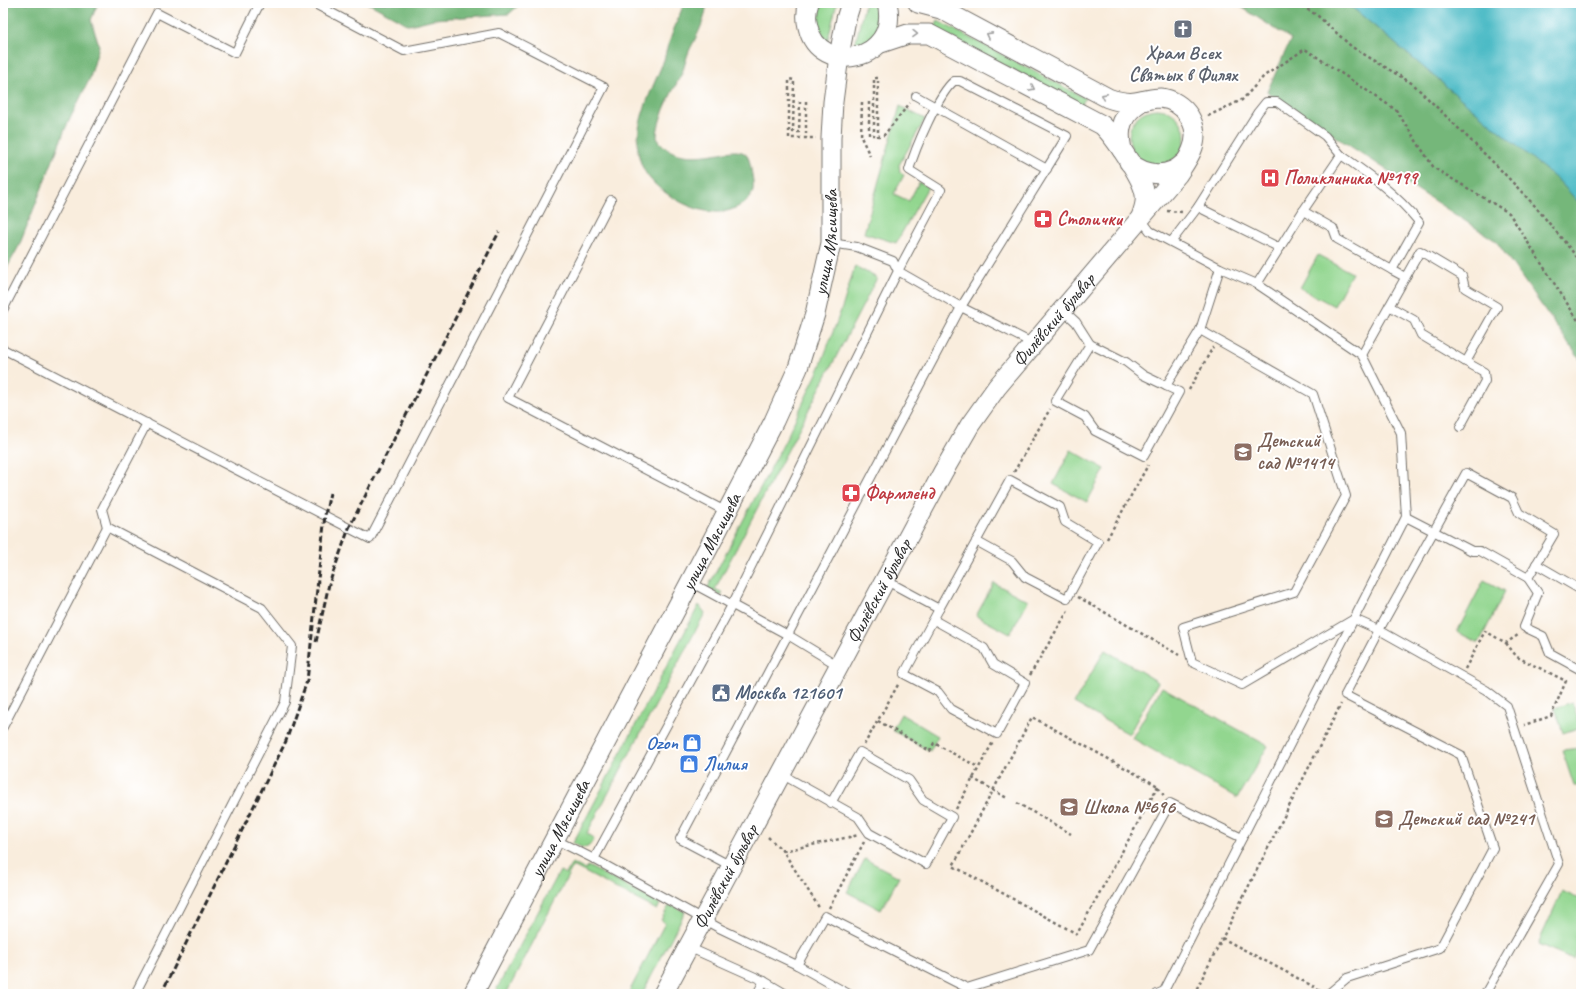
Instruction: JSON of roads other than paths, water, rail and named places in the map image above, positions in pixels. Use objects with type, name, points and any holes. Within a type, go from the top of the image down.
[{"type":"street","points":[[809,3],[806,19],[809,31],[816,43],[824,50],[839,56],[854,57],[873,49],[886,32],[889,21],[887,3]]},
{"type":"street","name":"улица Мясищева","points":[[473,994],[727,512],[774,421],[798,368],[815,314],[831,243],[832,116],[839,56],[846,19],[851,3]]},
{"type":"street","name":"Филёвский бульвар","points":[[663,994],[780,774],[943,472],[970,425],[998,387],[1178,174],[1192,150],[1195,140],[1194,127],[1189,115],[1183,108],[1168,100],[1150,99],[1121,102],[1108,98],[941,9],[918,3]]},
{"type":"street","name":"Филёвский бульвар","points":[[878,44],[908,34],[929,34],[1102,125],[1135,167],[1153,174],[1163,174],[1172,171],[1187,159]]},
{"type":"street","name":"Филёвский бульвар","points":[[1141,219],[1146,202],[1144,190],[1125,155],[1119,139],[1120,127],[1125,116],[1132,108],[1142,101]]},
{"type":"lane","points":[[3,310],[157,13],[235,53],[260,3]]},
{"type":"lane","points":[[3,349],[370,539],[604,87],[499,33],[404,51],[313,3]]},
{"type":"lane","points":[[594,859],[732,605],[898,271],[941,190],[909,170],[913,154],[936,107],[950,84],[954,81],[960,81],[1067,136],[961,307],[680,839],[731,866]]},
{"type":"lane","points":[[916,96],[1047,169]]},
{"type":"lane","points":[[1172,241],[1196,209],[1258,112],[1266,102],[1278,102],[1325,136],[1341,155],[1387,188],[1404,204],[1418,222],[1392,270]]},
{"type":"lane","points":[[1257,284],[1303,211],[1341,155]]},
{"type":"lane","points":[[611,200],[508,398],[727,512]]},
{"type":"lane","points":[[1196,209],[1280,248]]},
{"type":"lane","points":[[1303,211],[1333,228],[1337,239],[1405,278]]},
{"type":"lane","points":[[1141,219],[1150,231],[1172,241],[1220,268],[1257,284],[1362,355],[1400,433],[1406,517],[1164,991],[1157,994]]},
{"type":"lane","points":[[831,243],[857,247],[893,261],[898,271],[961,307],[1034,344]]},
{"type":"lane","points":[[1362,355],[1420,251],[1462,276],[1465,288],[1497,307],[1466,362]]},
{"type":"lane","points":[[1166,386],[1200,330],[1220,268]]},
{"type":"lane","points":[[1389,306],[1414,320],[1421,335],[1484,372],[1485,382],[1460,427]]},
{"type":"lane","points":[[1063,310],[1076,322],[1090,344],[1126,362],[1143,375],[1179,392],[1144,456],[1095,431],[1085,417],[1055,401],[1090,344]]},
{"type":"lane","points":[[1200,330],[1313,394],[1346,496],[1294,592],[1183,627],[1192,662],[1242,685],[1354,619]]},
{"type":"lane","points":[[3,727],[107,527],[102,509],[147,423]]},
{"type":"lane","points":[[1328,994],[1347,978],[1440,948],[1493,848],[1461,755],[1346,695],[1379,630],[1466,472],[1512,498],[1519,513],[1554,534],[1528,578]]},
{"type":"lane","points":[[934,620],[984,648],[993,664],[1025,682],[997,734],[951,709],[938,692],[904,674],[939,609],[1010,480],[1060,507],[1065,522],[1098,542],[1067,599],[1025,577],[1012,561],[976,542]]},
{"type":"lane","points":[[1406,517],[1472,551],[1480,550],[1528,578],[1538,593],[1524,627],[1543,636],[1550,653],[1581,670]]},
{"type":"lane","points":[[107,527],[262,608],[292,646],[286,702],[134,994]]},
{"type":"lane","points":[[1536,564],[1581,590]]},
{"type":"lane","points":[[885,580],[939,609]]},
{"type":"lane","points":[[690,582],[788,635],[839,666]]},
{"type":"lane","points":[[1354,619],[1379,630],[1486,690],[1507,706],[1559,864],[1485,994]]},
{"type":"lane","points":[[780,774],[831,803],[858,817],[870,833],[926,864],[952,817],[922,800],[909,780],[860,752],[831,803]]},
{"type":"lane","points":[[797,965],[824,916],[967,988],[1089,950],[1170,803],[1242,838]]},
{"type":"lane","points":[[554,839],[594,859],[702,919],[797,965],[849,994]]},
{"type":"lane","points":[[688,946],[764,981],[786,994]]},
{"type":"lane","points":[[757,994],[764,981]]},
{"type":"water","points":[[1343,3],[1581,3],[1581,205],[1560,182],[1353,8]]},
{"type":"railway","points":[[316,642],[329,584],[349,528],[499,232]]},
{"type":"railway","points":[[161,994],[286,741],[307,681],[325,515],[330,493]]},
{"type":"place","name":"Храм Всех Святых в Филях","points":[[1183,29]]},
{"type":"place","name":"Поликлиника №199","points":[[1270,178]]},
{"type":"place","name":"Столички","points":[[1043,219]]},
{"type":"place","name":"Детский сад №1414","points":[[1243,452]]},
{"type":"place","name":"Фармленд","points":[[851,493]]},
{"type":"place","name":"Москва 121601","points":[[721,693]]},
{"type":"place","name":"Ozon","points":[[692,743]]},
{"type":"place","name":"Лилия","points":[[689,764]]},
{"type":"place","name":"Школа №696","points":[[1069,807]]},
{"type":"place","name":"Детский сад №241","points":[[1384,819]]}]
